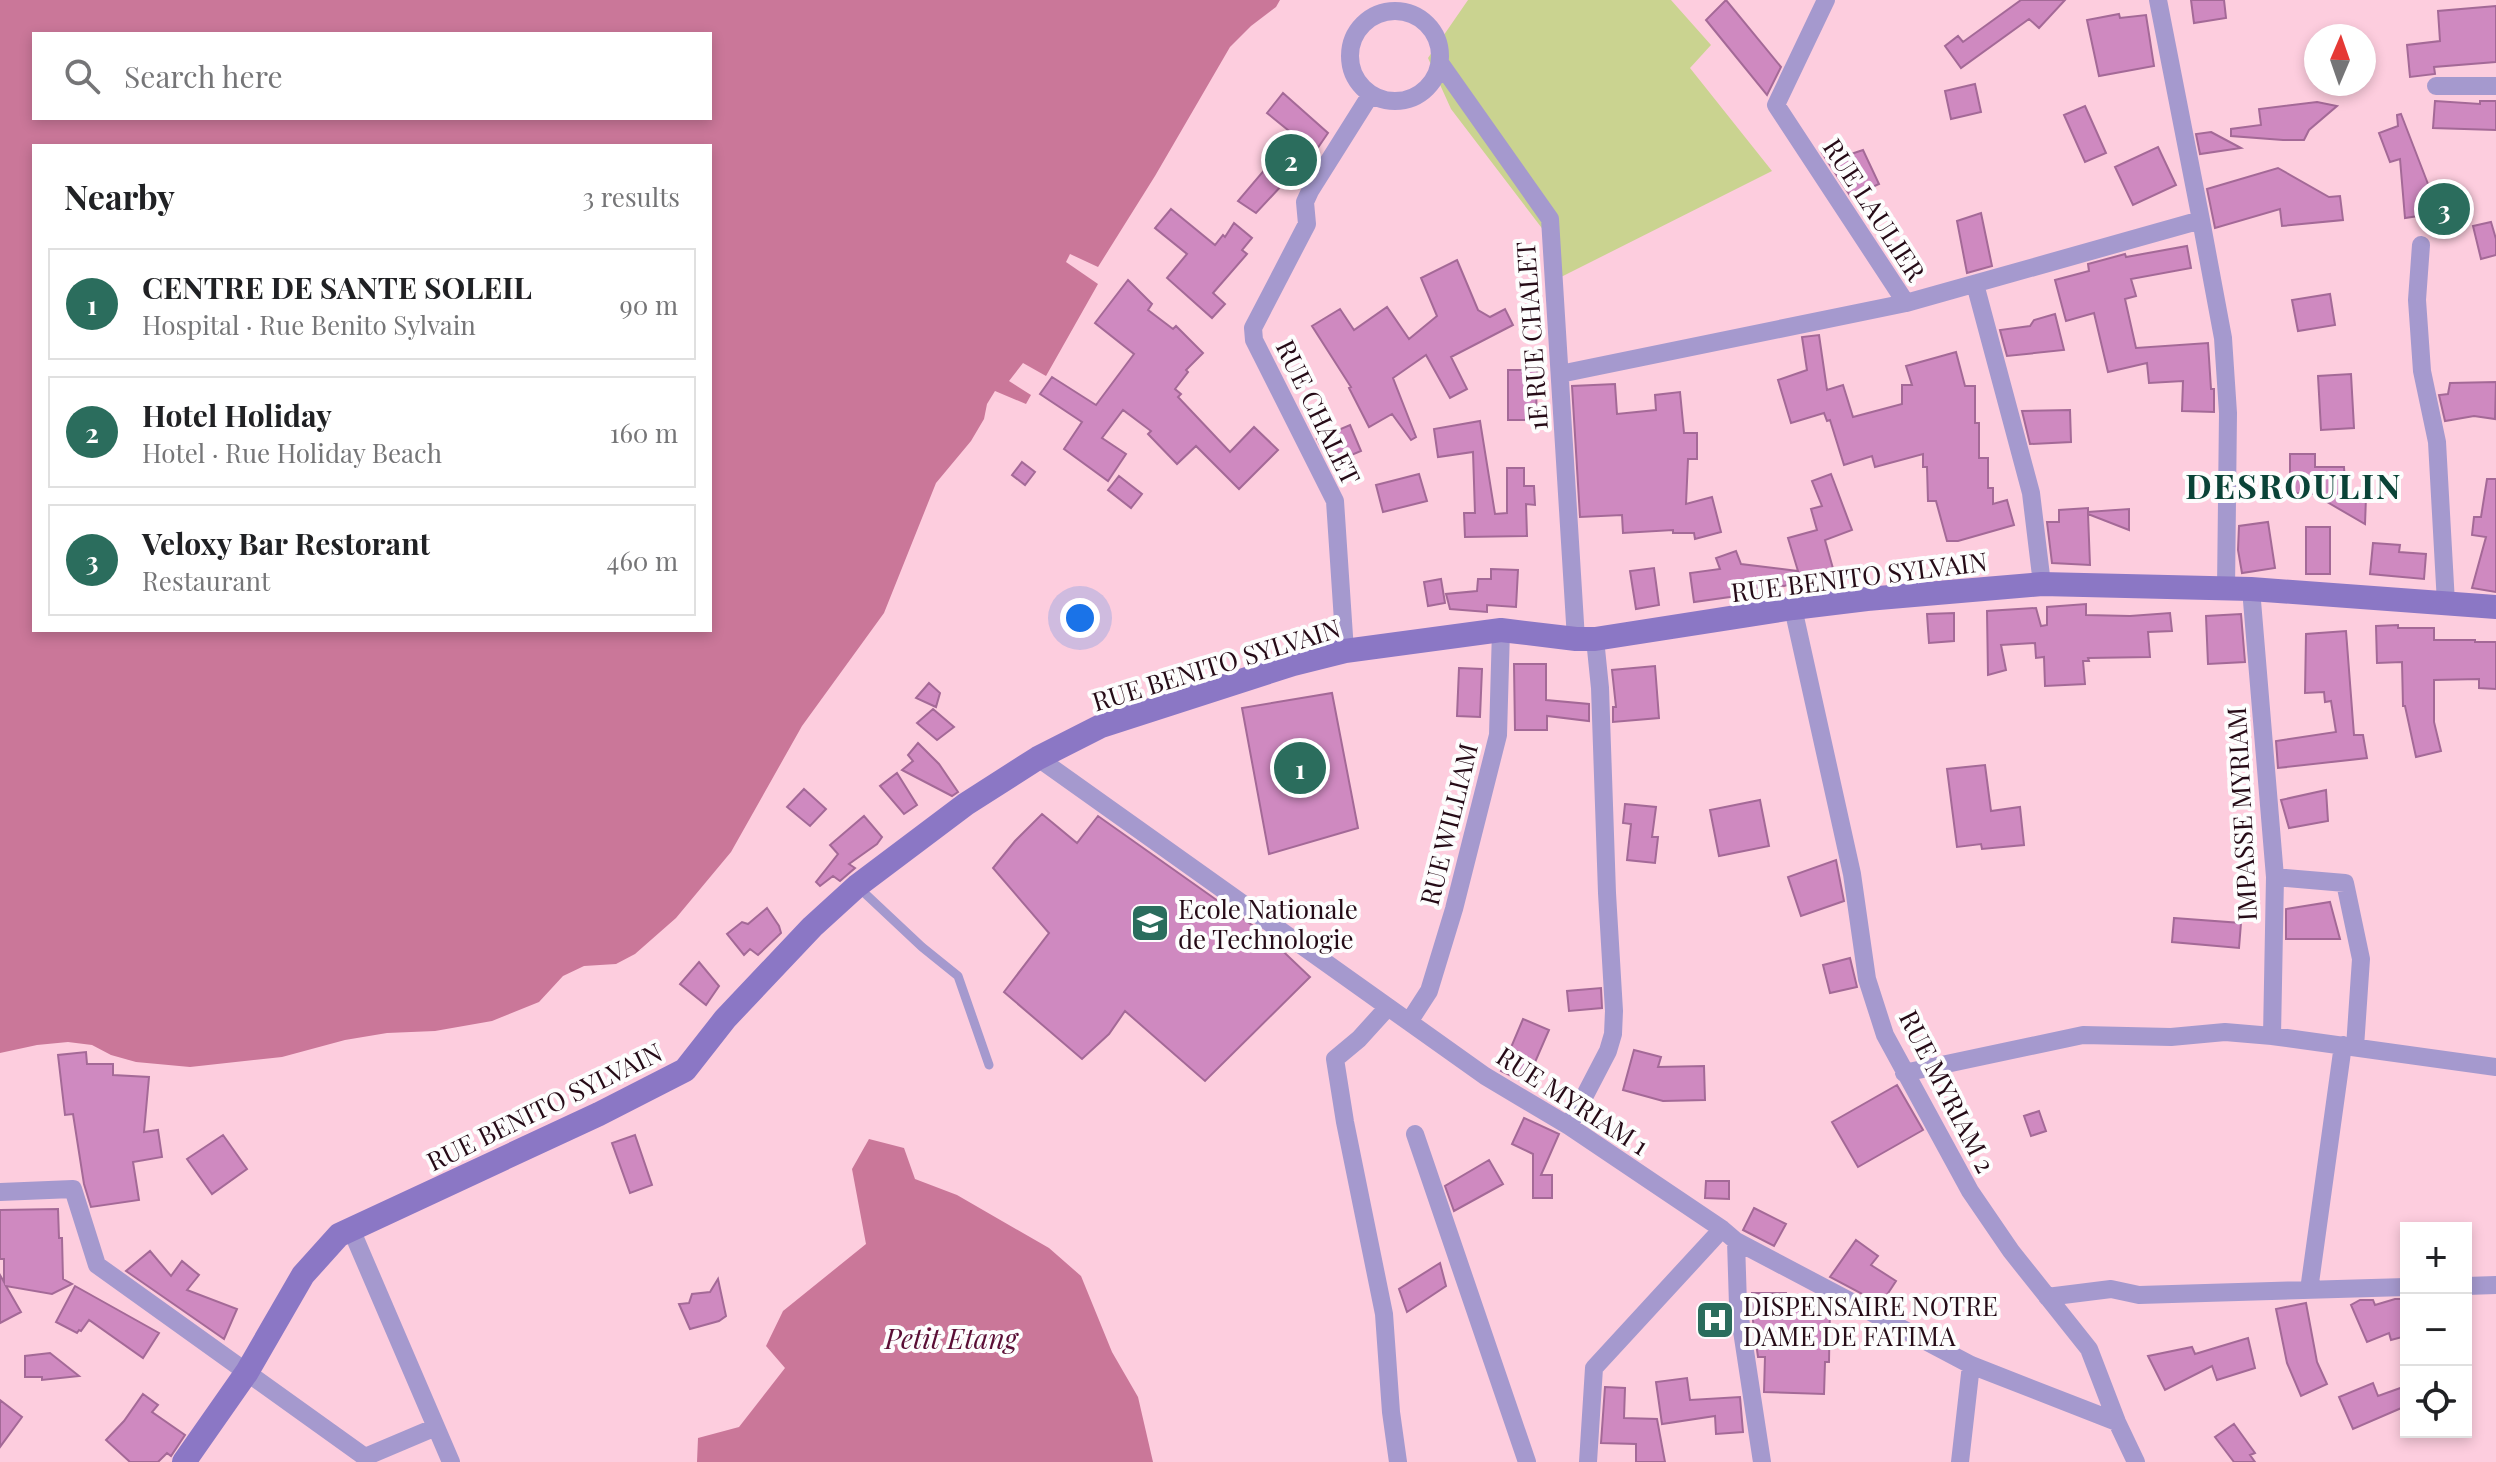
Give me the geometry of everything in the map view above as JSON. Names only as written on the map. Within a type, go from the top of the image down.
[{"type":"main road","name":"RUE BENITO SYLVAIN","points":[[184,1462],[247,1372],[303,1275],[339,1235],[599,1114],[685,1070],[725,1019],[812,927],[857,886],[966,804],[1038,758],[1101,726],[1293,664],[1345,651],[1501,630],[1586,639],[1867,599],[2042,584],[2251,589],[2496,607]]},
{"type":"street","name":"RUE LAULIER","points":[[1560,374],[1906,303],[1776,105],[1826,0]]},
{"type":"street","points":[[2158,0],[2223,338],[2228,413],[2226,589]]},
{"type":"street","points":[[1417,7],[1435,34],[1440,48],[1436,77],[1427,89],[1414,98],[1384,100],[1371,94],[1352,71],[1352,42],[1359,29],[1370,19],[1383,13],[1417,7]]},
{"type":"street","name":"1E RUE CHALET","points":[[1440,63],[1550,219],[1560,374],[1586,639],[1600,688],[1614,1023],[1608,1051],[1569,1126]]},
{"type":"street","points":[[2436,86],[2496,86]]},
{"type":"street","name":"RUE CHALET","points":[[1345,651],[1335,501],[1254,340],[1253,328],[1307,224],[1305,202],[1310,191],[1371,94]]},
{"type":"street","points":[[1906,303],[2201,220]]},
{"type":"street","points":[[2421,245],[2417,300],[2422,371],[2437,442],[2446,603]]},
{"type":"street","points":[[1975,284],[2031,493],[2042,584]]},
{"type":"street","name":"IMPASSE MYRIAM","points":[[2251,589],[2275,877],[2272,1036]]},
{"type":"street","name":"RUE MYRIAM 2","points":[[1793,608],[1852,874],[1867,979],[1885,1035],[1970,1191],[2011,1251],[2089,1349],[2136,1462]]},
{"type":"street","name":"RUE WILLIAM","points":[[1409,1022],[1429,991],[1454,909],[1498,735],[1501,630]]},
{"type":"street","name":"RUE MYRIAM 1","points":[[1038,758],[1485,1076],[1569,1126],[1729,1235],[1971,1365],[2117,1422]]},
{"type":"street","points":[[2275,877],[2345,883],[2361,959],[2309,1290]]},
{"type":"street","points":[[1388,1007],[1359,1039],[1335,1059],[1384,1314],[1398,1462]]},
{"type":"street","points":[[1904,1073],[2083,1035],[2171,1037],[2225,1032],[2496,1067]]},
{"type":"street","points":[[1415,1134],[1527,1462]]},
{"type":"street","points":[[0,1192],[73,1189],[97,1265],[365,1457],[436,1427]]},
{"type":"street","points":[[351,1229],[451,1462]]},
{"type":"street","points":[[1588,1462],[1594,1368],[1729,1235]]},
{"type":"street","points":[[1729,1235],[1762,1462]]},
{"type":"street","points":[[2472,1286],[2496,1285]]},
{"type":"street","points":[[2047,1297],[2111,1289],[2139,1295],[2400,1287]]},
{"type":"street","points":[[1960,1462],[1971,1365]]},
{"type":"lane","points":[[857,886],[958,976],[989,1065]]},
{"type":"green space","points":[[1468,0],[1671,0],[1711,45],[1690,68],[1772,171],[1561,277],[1554,244],[1451,109],[1428,58]]},
{"type":"water","points":[[0,0],[1280,0],[1230,47],[1098,267],[1070,254],[1066,262],[1098,284],[1046,376],[1023,363],[1009,381],[1031,395],[1026,404],[995,391],[971,441],[936,483],[884,613],[802,726],[731,852],[676,918],[635,954],[616,964],[584,966],[563,976],[539,1002],[492,1021],[435,1031],[387,1033],[345,1040],[282,1057],[190,1067],[136,1062],[111,1055],[92,1045],[68,1042],[0,1053]]},
{"type":"water","name":"Petit Etang","points":[[869,1139],[904,1148],[915,1179],[957,1195],[1049,1248],[1081,1276],[1112,1352],[1138,1397],[1153,1462],[697,1462],[698,1438],[739,1427],[785,1368],[766,1346],[783,1311],[866,1244],[852,1169]]},
{"type":"building","points":[[1726,0],[1781,67],[1767,95],[1706,20]]},
{"type":"building","points":[[2021,0],[2065,0],[2039,28],[2029,19],[1961,68],[1945,46],[1958,36],[1963,42]]},
{"type":"building","points":[[2191,0],[2224,0],[2226,18],[2194,23]]},
{"type":"building","points":[[2496,6],[2496,62],[2434,67],[2435,74],[2410,77],[2407,45],[2440,41],[2438,11]]},
{"type":"building","points":[[2119,14],[2120,18],[2146,15],[2154,66],[2099,76],[2087,20]]},
{"type":"building","points":[[1975,84],[1981,112],[1951,119],[1945,91]]},
{"type":"building","points":[[1283,93],[1328,133],[1291,187],[1283,184],[1256,213],[1238,201],[1294,135],[1267,113]]},
{"type":"building","points":[[2435,101],[2480,104],[2480,101],[2496,101],[2496,130],[2433,128]]},
{"type":"building","points":[[2317,102],[2337,106],[2309,130],[2304,140],[2231,136],[2231,129],[2261,125],[2259,109]]},
{"type":"building","points":[[2085,106],[2106,153],[2085,162],[2064,115]]},
{"type":"building","points":[[2401,114],[2438,213],[2405,218],[2400,159],[2390,162],[2379,133],[2398,126],[2397,115]]},
{"type":"building","points":[[2211,132],[2241,148],[2200,154],[2196,134]]},
{"type":"building","points":[[1843,144],[1848,155],[1863,150],[1879,184],[1851,197],[1822,153]]},
{"type":"building","points":[[2158,147],[2176,185],[2133,205],[2115,167]]},
{"type":"building","points":[[2278,168],[2329,197],[2340,196],[2343,220],[2282,226],[2280,209],[2215,228],[2207,189]]},
{"type":"building","points":[[1171,209],[1215,245],[1234,223],[1252,238],[1242,250],[1247,254],[1213,293],[1225,304],[1212,318],[1167,278],[1187,254],[1155,228]]},
{"type":"building","points":[[1981,213],[1992,266],[1967,273],[1957,221]]},
{"type":"building","points":[[2491,222],[2496,255],[2481,259],[2473,226]]},
{"type":"building","points":[[2187,246],[2191,268],[2131,279],[2136,296],[2125,299],[2136,348],[2208,343],[2214,412],[2182,411],[2183,381],[2149,383],[2147,363],[2108,372],[2094,313],[2066,321],[2055,280],[2089,271],[2088,264],[2125,254],[2126,257]]},
{"type":"building","points":[[1457,260],[1478,310],[1490,317],[1505,309],[1513,325],[1451,357],[1467,389],[1450,398],[1426,355],[1393,378],[1416,437],[1411,440],[1392,414],[1369,427],[1351,387],[1312,326],[1340,309],[1354,330],[1387,307],[1409,339],[1437,316],[1421,278]]},
{"type":"building","points":[[1128,280],[1152,304],[1148,310],[1173,329],[1176,326],[1203,353],[1186,370],[1188,372],[1175,389],[1181,394],[1178,397],[1230,452],[1254,427],[1278,450],[1239,489],[1196,446],[1177,464],[1148,434],[1151,431],[1123,410],[1102,438],[1126,454],[1108,481],[1064,449],[1082,422],[1040,394],[1052,377],[1096,405],[1134,354],[1095,323]]},
{"type":"building","points":[[2330,294],[2335,325],[2298,331],[2292,300]]},
{"type":"building","points":[[2055,314],[2064,350],[2007,356],[2000,330],[2030,326],[2034,320]]},
{"type":"building","points":[[1819,335],[1827,390],[1843,385],[1853,417],[1902,404],[1902,385],[1912,385],[1906,366],[1956,352],[1965,386],[1975,386],[1979,458],[1988,458],[1988,488],[1993,488],[1993,504],[2007,500],[2014,525],[1958,541],[1947,541],[1936,501],[1928,501],[1927,467],[1923,467],[1923,454],[1875,467],[1872,456],[1844,465],[1830,420],[1827,421],[1824,413],[1791,423],[1778,380],[1807,370],[1802,337]]},
{"type":"building","points":[[1508,370],[1537,370],[1536,420],[1508,420]]},
{"type":"building","points":[[2351,374],[2354,428],[2321,430],[2318,376]]},
{"type":"building","points":[[2496,382],[2495,419],[2474,416],[2445,421],[2439,395],[2448,394],[2450,383]]},
{"type":"building","points":[[1615,384],[1617,414],[1656,410],[1655,395],[1680,392],[1684,433],[1697,433],[1697,459],[1688,459],[1686,504],[1712,497],[1721,532],[1695,539],[1694,533],[1673,533],[1673,530],[1623,533],[1622,515],[1580,517],[1572,386]]},
{"type":"building","points":[[2070,410],[2071,442],[2030,444],[2022,411]]},
{"type":"building","points":[[1480,421],[1495,514],[1507,513],[1507,468],[1524,468],[1524,486],[1534,486],[1535,505],[1526,504],[1527,536],[1465,537],[1464,513],[1475,513],[1473,452],[1438,457],[1434,429]]},
{"type":"building","points":[[1350,425],[1361,451],[1330,464],[1317,439]]},
{"type":"building","points":[[2290,454],[2315,454],[2315,467],[2344,467],[2346,496],[2366,497],[2365,524],[2315,495],[2324,494],[2290,493]]},
{"type":"building","points":[[1022,462],[1035,472],[1025,485],[1012,475]]},
{"type":"building","points":[[1419,474],[1427,501],[1383,512],[1376,485]]},
{"type":"building","points":[[1831,474],[1852,530],[1825,540],[1834,572],[1784,586],[1768,584],[1730,597],[1694,602],[1690,573],[1720,569],[1716,558],[1736,551],[1741,564],[1798,571],[1788,538],[1817,530],[1811,509],[1822,506],[1812,481]]},
{"type":"building","points":[[1119,476],[1142,494],[1131,508],[1108,490]]},
{"type":"building","points":[[2487,479],[2496,479],[2496,592],[2472,588],[2486,537],[2472,535],[2474,517],[2481,517]]},
{"type":"building","points":[[2088,508],[2088,512],[2129,509],[2129,530],[2088,514],[2090,565],[2052,563],[2047,522],[2059,522],[2059,510]]},
{"type":"building","points":[[2268,522],[2275,568],[2242,573],[2238,550],[2239,526]]},
{"type":"building","points":[[2306,527],[2330,527],[2330,574],[2306,574]]},
{"type":"building","points":[[2373,543],[2400,545],[2399,552],[2426,554],[2424,579],[2370,574]]},
{"type":"building","points":[[1654,568],[1659,605],[1636,609],[1630,571]]},
{"type":"building","points":[[1491,569],[1518,570],[1516,607],[1487,605],[1487,612],[1450,609],[1446,594],[1477,591],[1478,579],[1491,579]]},
{"type":"building","points":[[1441,579],[1445,603],[1428,606],[1424,582]]},
{"type":"building","points":[[2086,604],[2086,615],[2170,613],[2172,631],[2148,632],[2150,657],[2088,658],[2089,661],[2083,661],[2085,684],[2045,686],[2044,657],[2036,658],[2035,643],[2001,645],[2006,670],[1988,675],[1987,611],[2036,608],[2041,626],[2047,625],[2047,607]]},
{"type":"building","points":[[1954,613],[1954,641],[1929,643],[1927,614]]},
{"type":"building","points":[[2241,614],[2245,662],[2208,664],[2206,616]]},
{"type":"building","points":[[2398,625],[2398,628],[2434,628],[2434,640],[2496,642],[2496,689],[2479,688],[2479,679],[2434,680],[2434,722],[2441,751],[2416,757],[2403,706],[2402,662],[2377,663],[2376,626]]},
{"type":"building","points":[[2346,631],[2354,735],[2363,735],[2367,758],[2278,768],[2276,741],[2336,732],[2331,701],[2325,702],[2324,692],[2305,693],[2306,634]]},
{"type":"building","points":[[1514,664],[1546,664],[1546,700],[1589,704],[1589,721],[1547,716],[1547,730],[1515,730]]},
{"type":"building","points":[[1655,666],[1659,718],[1613,722],[1613,707],[1616,707],[1612,670]]},
{"type":"building","points":[[1459,668],[1482,669],[1480,717],[1457,716]]},
{"type":"building","points":[[929,683],[940,693],[936,707],[916,698]]},
{"type":"building","points":[[1332,693],[1358,828],[1269,854],[1242,708]]},
{"type":"building","points":[[933,709],[954,727],[937,740],[917,723]]},
{"type":"building","points":[[918,743],[939,764],[958,792],[952,796],[902,770],[913,761],[908,755]]},
{"type":"building","points":[[1985,765],[1991,811],[2020,807],[2024,845],[1982,849],[1981,844],[1957,847],[1947,769]]},
{"type":"building","points":[[897,773],[917,805],[904,814],[880,786]]},
{"type":"building","points":[[804,789],[826,809],[810,826],[787,807]]},
{"type":"building","points":[[2326,790],[2328,821],[2289,828],[2281,800]]},
{"type":"building","points":[[1760,800],[1769,846],[1719,856],[1710,810]]},
{"type":"building","points":[[1625,804],[1656,807],[1652,837],[1658,837],[1655,863],[1627,860],[1631,824],[1623,823]]},
{"type":"building","points":[[1042,814],[1077,843],[1098,816],[1266,935],[1310,977],[1205,1081],[1125,1011],[1109,1034],[1082,1059],[1004,992],[1049,933],[993,868]]},
{"type":"building","points":[[864,816],[882,837],[849,864],[855,868],[840,881],[833,876],[820,886],[816,882],[838,854],[830,845]]},
{"type":"building","points":[[1836,860],[1844,901],[1801,916],[1788,877]]},
{"type":"building","points":[[2330,902],[2340,939],[2286,939],[2286,909]]},
{"type":"building","points":[[767,908],[781,933],[758,955],[750,949],[744,955],[727,934],[742,922],[748,924]]},
{"type":"building","points":[[2174,918],[2241,923],[2239,948],[2172,942]]},
{"type":"building","points":[[1850,958],[1857,987],[1830,993],[1823,965]]},
{"type":"building","points":[[699,962],[719,986],[706,1005],[680,984]]},
{"type":"building","points":[[1601,988],[1602,1008],[1569,1011],[1567,991]]},
{"type":"building","points":[[1523,1019],[1549,1030],[1526,1083],[1501,1071]]},
{"type":"building","points":[[1634,1050],[1661,1057],[1658,1067],[1704,1066],[1705,1100],[1663,1101],[1623,1090]]},
{"type":"building","points":[[86,1052],[87,1064],[113,1064],[113,1075],[149,1077],[144,1132],[158,1130],[162,1157],[133,1162],[139,1200],[91,1207],[84,1184],[73,1114],[65,1115],[58,1055]]},
{"type":"building","points":[[1897,1085],[1923,1130],[1858,1167],[1832,1122]]},
{"type":"building","points":[[2039,1111],[2046,1131],[2031,1136],[2024,1116]]},
{"type":"building","points":[[1524,1118],[1559,1134],[1541,1175],[1552,1175],[1552,1198],[1533,1198],[1533,1154],[1512,1144]]},
{"type":"building","points":[[223,1135],[247,1169],[212,1194],[187,1159]]},
{"type":"building","points":[[635,1135],[652,1185],[630,1193],[612,1143]]},
{"type":"building","points":[[1489,1160],[1503,1184],[1454,1211],[1445,1186]]},
{"type":"building","points":[[1706,1181],[1729,1181],[1729,1199],[1705,1198]]},
{"type":"building","points":[[1754,1208],[1786,1224],[1774,1246],[1743,1230]]},
{"type":"building","points":[[58,1209],[63,1279],[72,1284],[52,1294],[6,1286],[21,1312],[0,1323],[0,1275],[4,1282],[4,1259],[0,1259],[0,1210]]},
{"type":"building","points":[[1856,1240],[1878,1256],[1871,1265],[1896,1281],[1881,1304],[1830,1277]]},
{"type":"building","points":[[150,1251],[171,1276],[182,1261],[199,1275],[187,1290],[237,1309],[224,1339],[126,1271]]},
{"type":"building","points":[[1440,1263],[1446,1286],[1407,1312],[1399,1289]]},
{"type":"building","points":[[718,1279],[726,1316],[690,1329],[679,1304],[689,1303],[692,1294],[710,1292]]},
{"type":"building","points":[[75,1286],[159,1333],[143,1358],[89,1320],[77,1333],[56,1322]]},
{"type":"building","points":[[1752,1293],[1786,1293],[1786,1304],[1830,1304],[1829,1362],[1825,1362],[1824,1394],[1764,1392],[1765,1357],[1758,1357]]},
{"type":"building","points":[[2400,1299],[2400,1338],[2391,1340],[2389,1333],[2367,1342],[2351,1305],[2360,1300],[2373,1300],[2375,1305]]},
{"type":"building","points":[[2306,1303],[2317,1362],[2327,1384],[2301,1396],[2287,1363],[2276,1309]]},
{"type":"building","points":[[2248,1338],[2255,1368],[2217,1380],[2212,1366],[2165,1390],[2148,1356],[2192,1347],[2195,1354]]},
{"type":"building","points":[[50,1353],[79,1376],[42,1380],[42,1377],[25,1377],[25,1356]]},
{"type":"building","points":[[1687,1378],[1690,1400],[1740,1397],[1743,1432],[1716,1434],[1715,1416],[1662,1424],[1656,1382]]},
{"type":"building","points":[[2373,1383],[2378,1396],[2400,1388],[2400,1409],[2353,1429],[2339,1397]]},
{"type":"building","points":[[1605,1387],[1625,1388],[1624,1418],[1657,1419],[1665,1462],[1636,1462],[1636,1444],[1601,1443]]},
{"type":"building","points":[[143,1394],[158,1405],[152,1412],[185,1435],[171,1456],[167,1453],[158,1462],[130,1462],[106,1440]]},
{"type":"building","points":[[0,1400],[22,1417],[0,1447]]},
{"type":"building","points":[[2234,1424],[2255,1453],[2250,1455],[2255,1462],[2234,1462],[2215,1437]]},
{"type":"place","name":"Hotel Holiday","points":[[1291,160]]},
{"type":"place","name":"Veloxy Bar Restorant","points":[[2444,209]]},
{"type":"place","name":"CENTRE DE SANTE SOLEIL","points":[[1300,768]]},
{"type":"place","name":"Ecole Nationale de Technologie","points":[[1150,923]]},
{"type":"place","name":"DISPENSAIRE NOTRE DAME DE FATIMA","points":[[1715,1320]]},
{"type":"district","name":"DESROULIN","points":[[2294,485]]}]
